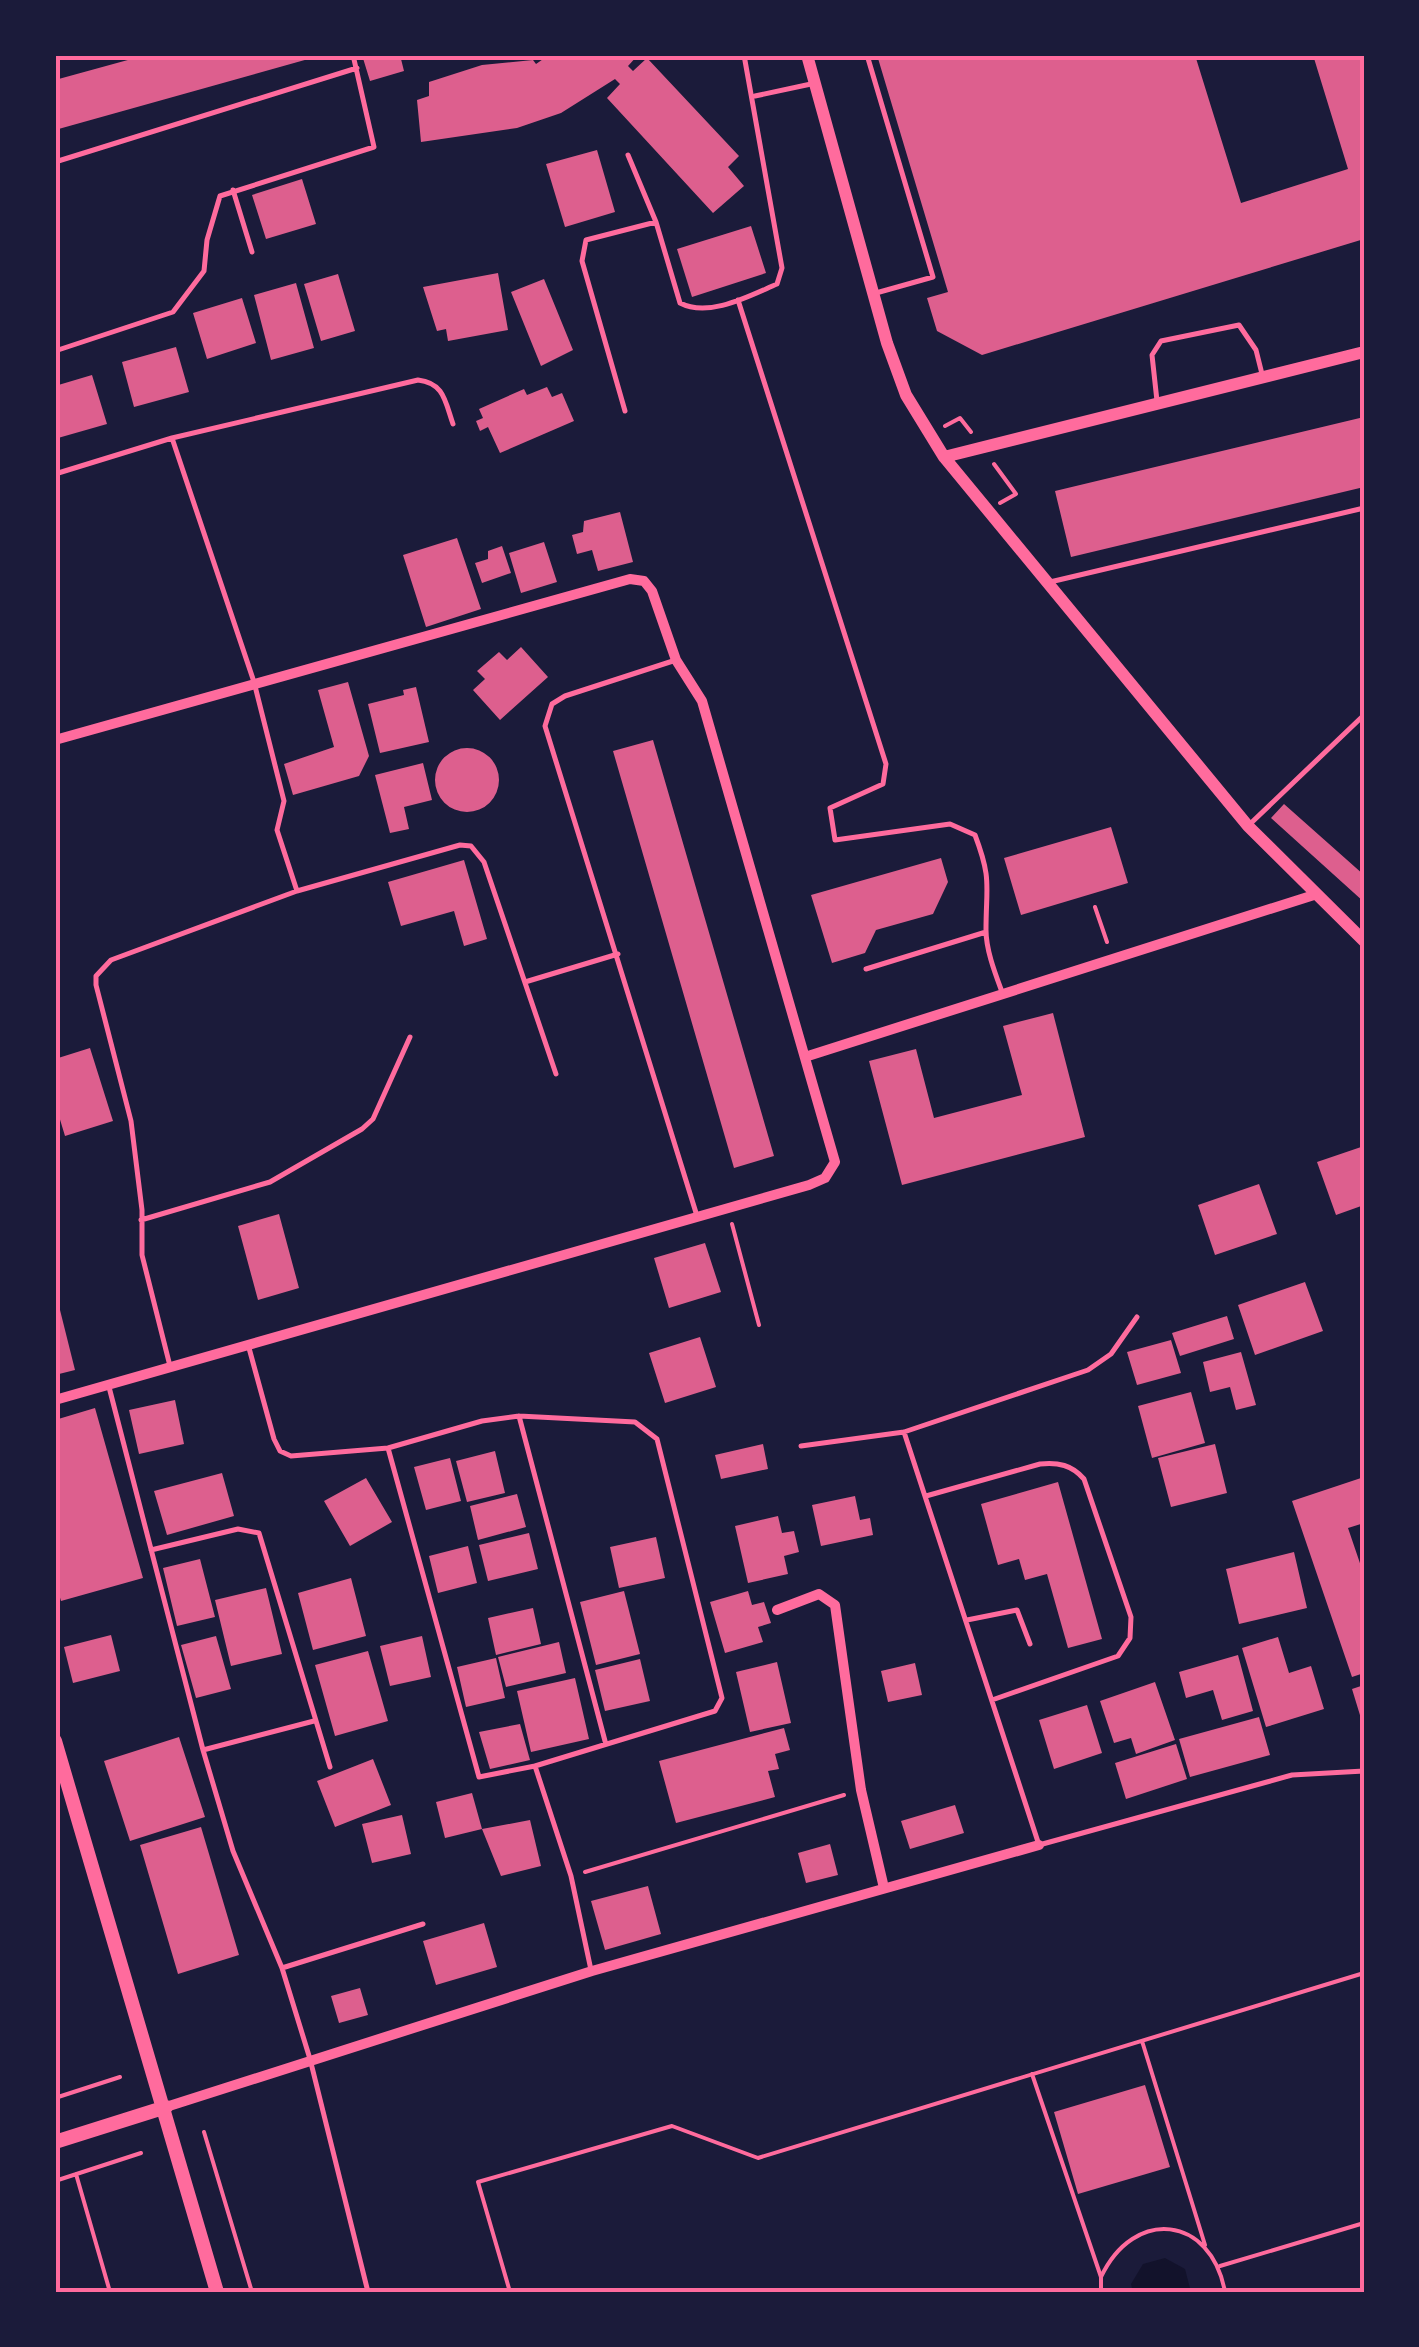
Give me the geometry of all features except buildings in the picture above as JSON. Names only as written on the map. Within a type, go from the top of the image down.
[{"type":"main road","points":[[55,1741],[166,2107],[216,2292]]},
{"type":"main road","points":[[55,2142],[166,2107]]},
{"type":"street","points":[[806,55],[873,294],[906,395],[944,457],[1248,826],[1364,942]]},
{"type":"street","points":[[944,457],[1364,352]]},
{"type":"street","points":[[55,740],[630,579],[644,581],[652,592],[676,660],[702,700],[836,1162],[826,1178],[728,1210],[55,1400]]},
{"type":"street","points":[[808,1056],[1314,896]]},
{"type":"street","points":[[776,1610],[819,1594],[835,1605],[861,1790],[884,1888]]},
{"type":"street","points":[[166,2107],[592,1972],[1039,1845]]},
{"type":"lane","points":[[55,350],[173,312],[204,270],[207,240],[220,196],[374,147],[353,55]]},
{"type":"lane","points":[[628,155],[656,222],[680,304],[694,310],[738,300],[778,284],[782,268],[755,96],[744,55]]},
{"type":"lane","points":[[867,55],[932,278],[873,294]]},
{"type":"lane","points":[[55,162],[357,68]]},
{"type":"lane","points":[[755,96],[814,84]]},
{"type":"lane","points":[[232,190],[252,252]]},
{"type":"lane","points":[[625,411],[582,261],[582,247],[598,236],[656,222]]},
{"type":"lane","points":[[738,300],[888,774],[876,789],[830,808],[835,840],[950,824],[975,835],[986,866],[990,896],[986,932],[1002,994]]},
{"type":"lane","points":[[1157,404],[1152,355],[1161,341],[1239,325],[1256,350],[1263,377]]},
{"type":"lane","points":[[55,474],[172,438],[418,380],[432,382],[442,390],[453,424]]},
{"type":"lane","points":[[172,438],[254,682],[284,801],[276,830],[297,892]]},
{"type":"lane","points":[[1048,583],[1364,508]]},
{"type":"lane","points":[[676,660],[564,696],[552,704],[546,720],[698,1219]]},
{"type":"lane","points":[[1248,826],[1364,715]]},
{"type":"lane","points":[[170,1368],[142,1255],[131,1122],[96,976],[111,960],[297,892],[471,846],[484,862],[556,1074]]},
{"type":"lane","points":[[866,969],[986,932]]},
{"type":"lane","points":[[525,982],[618,954]]},
{"type":"lane","points":[[141,1220],[270,1182],[362,1130],[372,1119],[410,1037]]},
{"type":"lane","points":[[801,1446],[904,1432],[1088,1370],[1112,1354],[1137,1318]]},
{"type":"lane","points":[[249,1348],[280,1451],[291,1456],[388,1448],[482,1421],[518,1416],[635,1422],[646,1428],[657,1438],[690,1560],[722,1698],[716,1711],[488,1778],[474,1770],[388,1448]]},
{"type":"lane","points":[[109,1386],[203,1750],[233,1851],[282,1968],[310,2059],[368,2292]]},
{"type":"lane","points":[[518,1416],[605,1742]]},
{"type":"lane","points":[[904,1432],[1039,1845],[1292,1775],[1364,1771]]},
{"type":"lane","points":[[926,1496],[1040,1464],[1055,1463],[1078,1471],[1131,1617],[1130,1638],[1118,1656],[992,1700]]},
{"type":"lane","points":[[151,1550],[238,1530],[259,1533],[330,1768]]},
{"type":"lane","points":[[966,1620],[1016,1610],[1030,1644]]},
{"type":"lane","points":[[203,1750],[314,1722]]},
{"type":"lane","points":[[535,1766],[571,1876],[592,1972]]},
{"type":"lane","points":[[282,1968],[423,1924]]},
{"type":"path","points":[[1096,908],[1114,961]]},
{"type":"path","points":[[728,1210],[759,1326]]},
{"type":"path","points":[[571,1876],[861,1790]]},
{"type":"path","points":[[510,2292],[478,2182],[672,2126],[758,2158],[1364,1972]]},
{"type":"path","points":[[1142,2041],[1205,2245],[1220,2266],[1225,2292]]},
{"type":"path","points":[[1032,2074],[1101,2277],[1101,2292]]},
{"type":"path","points":[[56,2095],[120,2076]]},
{"type":"path","points":[[204,2132],[252,2292]]},
{"type":"path","points":[[55,2181],[141,2153]]},
{"type":"path","points":[[76,2174],[110,2292]]},
{"type":"path","points":[[1220,2266],[1364,2223]]},
{"type":"path","points":[[1101,2277],[1132,2236],[1156,2229],[1182,2232],[1205,2245]]},
{"type":"shaded area","points":[[1165,2258],[1185,2269],[1191,2292],[1133,2292],[1131,2284],[1143,2264]]}]
